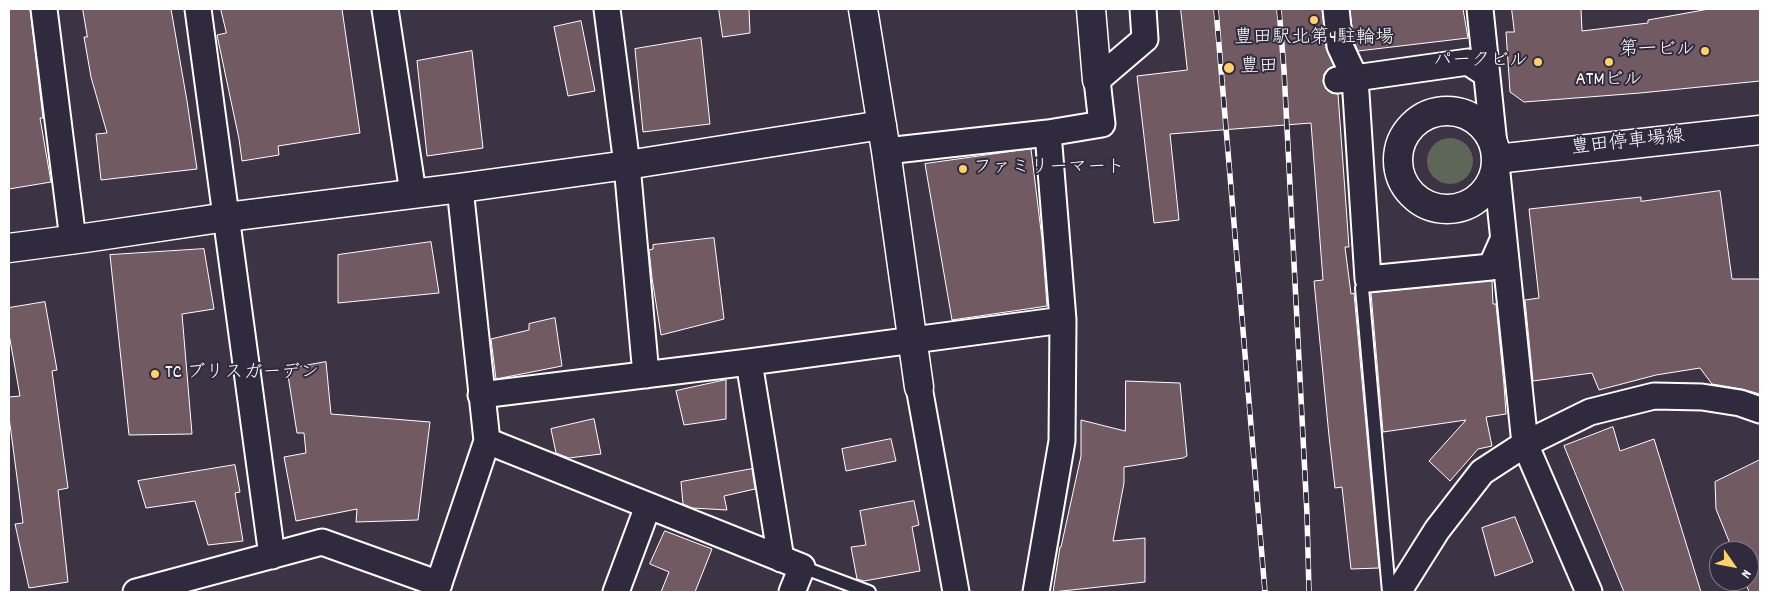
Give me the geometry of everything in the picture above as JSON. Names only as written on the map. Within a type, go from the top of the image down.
[{"type":"street","points":[[44,9],[73,240]]},
{"type":"street","points":[[198,9],[272,556]]},
{"type":"street","points":[[385,9],[413,193]]},
{"type":"street","points":[[607,9],[626,165],[646,375]]},
{"type":"street","points":[[863,9],[884,138],[919,387],[956,592]]},
{"type":"street","points":[[9,248],[227,217],[626,165],[884,138],[1048,132],[1102,124],[1091,9]]},
{"type":"street","points":[[1097,80],[1145,39],[1143,9]]},
{"type":"street","points":[[1336,9],[1346,79],[1368,279],[1492,267],[1503,240]]},
{"type":"street","points":[[1480,9],[1485,73],[1496,159],[1525,444],[1589,592]]},
{"type":"street","points":[[1346,79],[1468,62],[1485,73]]},
{"type":"street","name":"豊田停車場線","points":[[1496,159],[1760,130]]},
{"type":"street","points":[[1036,592],[1062,442],[1063,320],[1048,132]]},
{"type":"street","points":[[140,592],[322,542],[437,588],[487,442],[460,188]]},
{"type":"street","points":[[482,395],[750,362],[1063,320]]},
{"type":"street","points":[[750,362],[791,563],[792,592]]},
{"type":"street","points":[[1398,592],[1437,530],[1482,472],[1525,444],[1590,412],[1654,396],[1702,397],[1740,403],[1760,410]]},
{"type":"street","points":[[487,442],[791,563]]},
{"type":"street","points":[[616,592],[648,506]]},
{"type":"lane","points":[[1368,279],[1362,288],[1389,592]]},
{"type":"lane","points":[[791,563],[869,592]]},
{"type":"green space","points":[[1450,138],[1463,142],[1469,148],[1473,161],[1469,174],[1463,180],[1450,184],[1437,180],[1431,174],[1427,161],[1431,148],[1437,142]]},
{"type":"building","points":[[9,9],[30,9],[43,118],[40,118],[51,182],[9,189]]},
{"type":"building","points":[[83,9],[171,9],[197,169],[101,180],[96,134],[107,133],[91,77],[84,37],[87,37]]},
{"type":"building","points":[[221,9],[342,9],[360,133],[278,146],[279,155],[242,161],[217,35],[226,33]]},
{"type":"building","points":[[719,9],[749,9],[750,33],[723,37]]},
{"type":"building","points":[[1181,9],[1322,9],[1326,48],[1334,66],[1324,74],[1323,82],[1326,89],[1331,93],[1338,94],[1349,247],[1345,247],[1351,294],[1354,293],[1379,568],[1351,569],[1342,487],[1335,488],[1314,281],[1323,280],[1311,123],[1170,134],[1179,220],[1154,223],[1137,76],[1187,70]]},
{"type":"building","points":[[1350,9],[1463,9],[1468,38],[1358,51],[1354,42]]},
{"type":"building","points":[[1512,9],[1581,9],[1582,31],[1648,23],[1648,20],[1709,9],[1760,9],[1760,81],[1524,102],[1510,92],[1506,32],[1514,32]]},
{"type":"building","points":[[581,21],[595,91],[568,96],[554,27]]},
{"type":"building","points":[[701,38],[710,124],[643,132],[635,49]]},
{"type":"building","points":[[472,51],[483,148],[427,156],[417,61]]},
{"type":"building","points":[[1031,149],[1042,239],[1047,306],[952,320],[925,164]]},
{"type":"building","points":[[1720,191],[1732,279],[1760,279],[1760,394],[1712,384],[1700,368],[1656,375],[1599,390],[1592,373],[1533,381],[1525,300],[1539,298],[1529,209],[1641,197],[1641,201]]},
{"type":"building","points":[[714,238],[724,319],[661,335],[649,250],[653,249],[653,245]]},
{"type":"building","points":[[431,242],[439,293],[338,303],[338,255]]},
{"type":"building","name":"TC ブリスガーデン","points":[[204,249],[214,309],[182,314],[192,434],[129,435],[110,255]]},
{"type":"building","points":[[1492,281],[1493,304],[1496,304],[1506,414],[1486,417],[1492,446],[1478,449],[1450,481],[1429,461],[1466,420],[1383,432],[1371,293]]},
{"type":"building","points":[[45,302],[57,370],[52,371],[68,488],[58,490],[68,582],[29,588],[15,524],[23,523],[9,417],[9,397],[20,396],[9,334],[9,308]]},
{"type":"building","points":[[555,318],[562,366],[496,379],[491,339],[529,330],[529,324]]},
{"type":"building","points":[[326,362],[331,414],[430,422],[418,520],[356,522],[357,509],[296,521],[284,457],[306,453],[304,433],[297,433],[287,369]]},
{"type":"building","points":[[726,380],[726,419],[684,425],[676,391]]},
{"type":"building","points":[[1126,381],[1180,383],[1187,456],[1124,467],[1124,483],[1113,541],[1145,538],[1145,582],[1053,592],[1060,547],[1081,456],[1081,420],[1125,431]]},
{"type":"building","points":[[594,419],[601,454],[569,458],[556,453],[551,429]]},
{"type":"building","points":[[1613,427],[1620,451],[1654,439],[1701,592],[1624,592],[1564,446]]},
{"type":"building","points":[[891,439],[896,461],[846,471],[842,449]]},
{"type":"building","points":[[1760,460],[1760,592],[1749,591],[1759,591],[1759,541],[1729,541],[1716,509],[1715,482]]},
{"type":"building","points":[[235,465],[240,492],[235,493],[243,541],[208,545],[195,501],[146,508],[138,481]]},
{"type":"building","points":[[752,469],[755,489],[724,496],[727,510],[692,508],[683,504],[681,482]]},
{"type":"building","points":[[914,501],[919,525],[912,527],[920,571],[864,581],[857,579],[851,547],[866,545],[860,511]]},
{"type":"building","points":[[1515,517],[1533,562],[1495,576],[1482,528]]},
{"type":"building","points":[[665,531],[712,549],[695,592],[661,592],[669,572],[650,564]]},
{"type":"railway","points":[[1216,9],[1265,592]]},
{"type":"railway","points":[[1279,9],[1284,70],[1307,514],[1309,592]]},
{"type":"place","name":"豊田駅北第4駐輪場","points":[[1314,20]]},
{"type":"place","name":"第一ビル","points":[[1705,51]]},
{"type":"place","name":"パークビル","points":[[1538,62]]},
{"type":"place","name":"ATMビル","points":[[1609,62]]},
{"type":"place","name":"豊田","points":[[1229,68]]},
{"type":"place","name":"ファミリーマート","points":[[963,169]]},
{"type":"place","name":"TC ブリスガーデン","points":[[155,374]]}]
